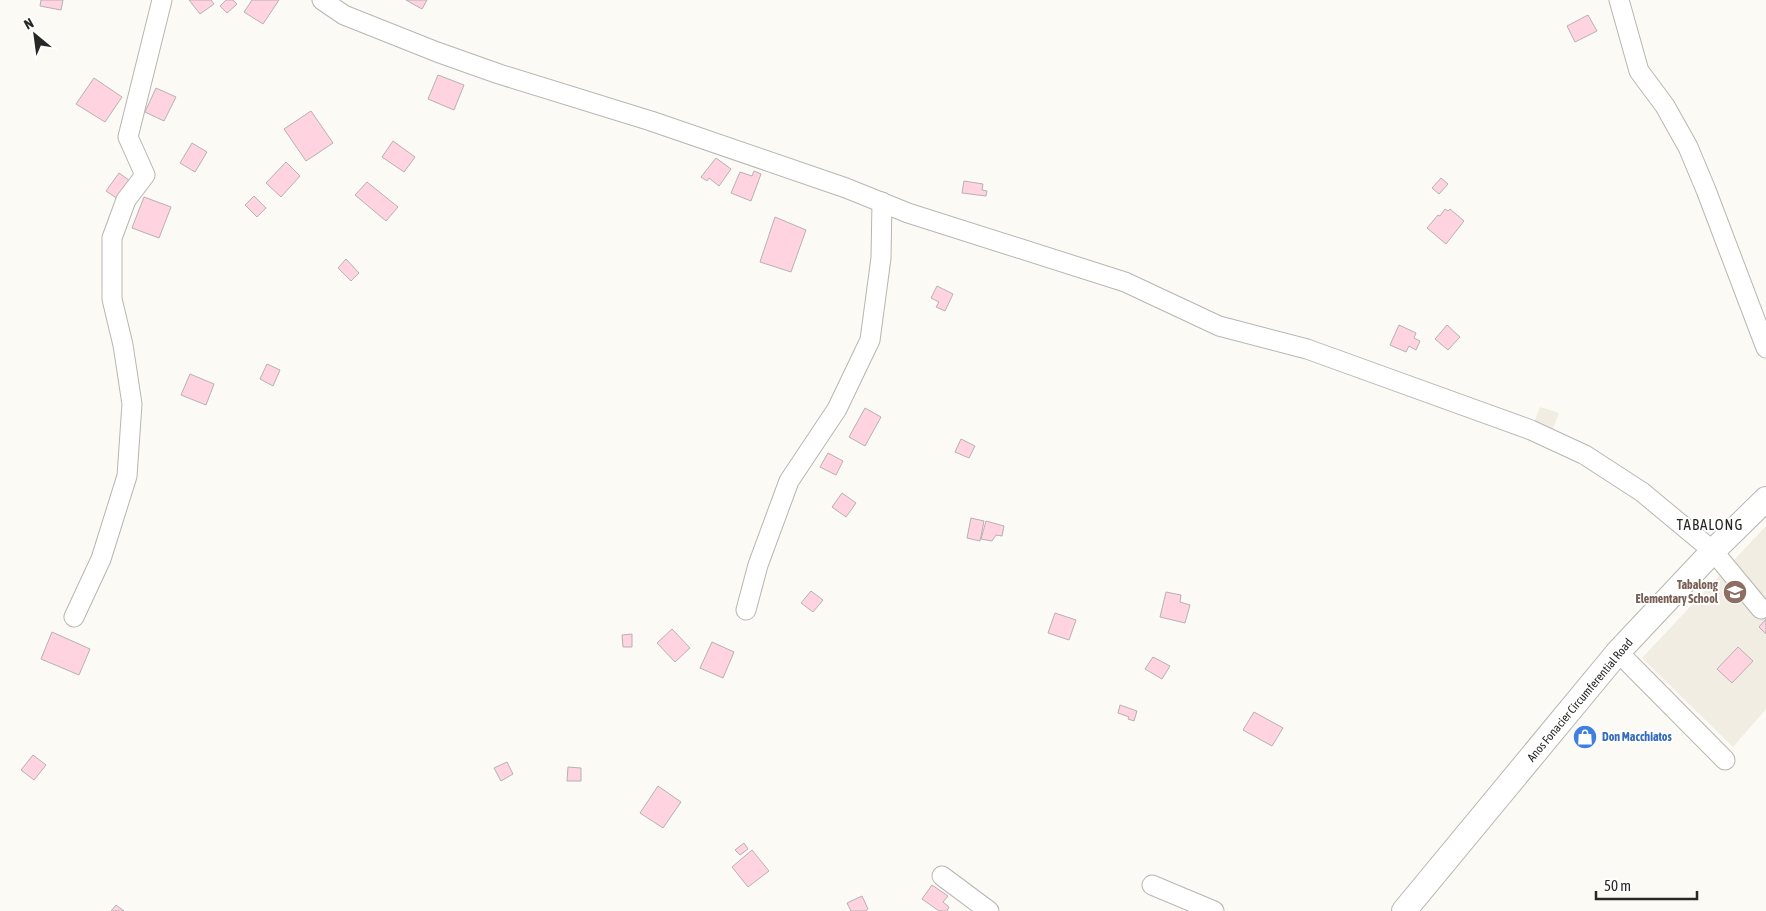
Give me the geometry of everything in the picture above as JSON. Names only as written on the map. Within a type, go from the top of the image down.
[{"type":"main road","name":"Anos Fonacier Circumferential Road","points":[[1404,911],[1618,652],[1713,551],[1766,499]]},
{"type":"street","points":[[74,616],[101,559],[127,476],[132,404],[123,345],[112,299],[112,238],[126,200],[145,175],[128,137],[162,0]]},
{"type":"street","points":[[322,0],[344,15],[437,52],[499,74],[651,121],[846,188],[908,213],[1125,282],[1219,326],[1307,349],[1531,430],[1584,455],[1634,487],[1713,551],[1761,609]]},
{"type":"street","points":[[1619,0],[1639,72],[1665,106],[1688,146],[1766,348]]},
{"type":"street","points":[[746,610],[758,565],[789,481],[837,409],[870,340],[881,258],[882,202]]},
{"type":"street","points":[[1618,652],[1725,760]]},
{"type":"street","points":[[942,876],[989,911]]},
{"type":"street","points":[[1152,885],[1214,911]]},
{"type":"shaded area","points":[[1540,407],[1559,413],[1551,435],[1532,428]]},
{"type":"shaded area","name":"Tabalong Elementary School","points":[[1766,526],[1766,709],[1733,747],[1642,658]]},
{"type":"building","points":[[41,0],[63,0],[61,10],[40,6]]},
{"type":"building","points":[[189,0],[211,0],[214,4],[200,14]]},
{"type":"building","points":[[226,0],[233,0],[237,4],[227,13],[220,6]]},
{"type":"building","points":[[252,0],[279,0],[263,24],[244,12]]},
{"type":"building","points":[[406,0],[427,0],[422,9]]},
{"type":"building","points":[[1588,15],[1597,31],[1575,42],[1567,26]]},
{"type":"building","points":[[438,75],[464,85],[454,110],[428,99]]},
{"type":"building","points":[[94,78],[122,97],[105,122],[76,104]]},
{"type":"building","points":[[156,88],[176,97],[164,121],[145,112]]},
{"type":"building","points":[[311,111],[333,143],[306,161],[284,129]]},
{"type":"building","points":[[393,141],[415,157],[404,172],[382,157]]},
{"type":"building","points":[[192,143],[207,152],[195,172],[180,163]]},
{"type":"building","points":[[716,158],[731,169],[719,186],[709,178],[707,181],[701,177]]},
{"type":"building","points":[[286,162],[300,176],[281,197],[266,183]]},
{"type":"building","points":[[754,171],[761,174],[751,201],[731,193],[740,172],[752,176]]},
{"type":"building","points":[[119,173],[133,183],[121,201],[106,191]]},
{"type":"building","points":[[1441,178],[1448,184],[1439,194],[1432,188]]},
{"type":"building","points":[[964,181],[983,184],[982,190],[987,191],[986,196],[962,193]]},
{"type":"building","points":[[367,182],[398,207],[386,221],[355,195]]},
{"type":"building","points":[[254,196],[266,208],[257,217],[245,205]]},
{"type":"building","points":[[144,197],[171,207],[159,238],[132,228]]},
{"type":"building","points":[[1445,209],[1448,211],[1450,209],[1464,221],[1446,244],[1427,228]]},
{"type":"building","points":[[775,217],[806,230],[791,272],[760,262]]},
{"type":"building","points":[[346,259],[359,273],[351,281],[338,268]]},
{"type":"building","points":[[937,286],[953,294],[945,311],[936,307],[939,302],[931,298]]},
{"type":"building","points":[[1399,325],[1416,333],[1414,338],[1420,341],[1416,350],[1409,346],[1406,352],[1390,345]]},
{"type":"building","points":[[1447,325],[1460,337],[1448,350],[1435,339]]},
{"type":"building","points":[[267,364],[280,370],[273,386],[260,379]]},
{"type":"building","points":[[190,374],[214,384],[206,405],[181,395]]},
{"type":"building","points":[[865,408],[881,417],[865,446],[849,437]]},
{"type":"building","points":[[961,439],[975,446],[969,458],[955,452]]},
{"type":"building","points":[[828,453],[843,461],[836,475],[820,467]]},
{"type":"building","points":[[842,493],[856,503],[846,517],[832,507]]},
{"type":"building","points":[[971,518],[984,521],[980,541],[967,538]]},
{"type":"building","points":[[986,521],[1004,526],[1002,536],[996,535],[992,541],[981,539]]},
{"type":"building","points":[[811,591],[823,600],[813,612],[801,603]]},
{"type":"building","points":[[1166,592],[1181,595],[1180,602],[1190,605],[1185,623],[1160,617]]},
{"type":"building","points":[[1055,613],[1076,620],[1069,640],[1048,633]]},
{"type":"building","points":[[1766,619],[1766,634],[1759,627]]},
{"type":"building","points":[[672,629],[690,648],[675,662],[657,643]]},
{"type":"building","points":[[52,632],[90,649],[79,675],[41,659]]},
{"type":"building","points":[[632,634],[632,647],[623,647],[622,635]]},
{"type":"building","points":[[712,642],[734,652],[723,678],[700,668]]},
{"type":"building","points":[[1738,647],[1753,661],[1732,683],[1717,669]]},
{"type":"building","points":[[1153,657],[1170,666],[1162,679],[1145,669]]},
{"type":"building","points":[[1120,705],[1137,711],[1134,721],[1118,713]]},
{"type":"building","points":[[1254,712],[1283,728],[1272,746],[1243,730]]},
{"type":"building","points":[[33,755],[46,765],[34,780],[21,770]]},
{"type":"building","points":[[507,762],[513,774],[501,781],[494,768]]},
{"type":"building","points":[[568,767],[581,768],[581,781],[567,781]]},
{"type":"building","points":[[658,786],[681,802],[663,828],[640,813]]},
{"type":"building","points":[[744,843],[748,849],[740,855],[735,850]]},
{"type":"building","points":[[752,850],[769,871],[748,887],[732,867]]},
{"type":"building","points":[[932,885],[948,896],[943,902],[949,907],[947,911],[939,911],[922,899]]},
{"type":"building","points":[[862,896],[868,909],[865,911],[851,911],[847,903]]},
{"type":"building","points":[[116,905],[124,911],[111,911]]},
{"type":"place","name":"Tabalong Elementary School","points":[[1735,592]]},
{"type":"place","name":"Don Macchiatos","points":[[1585,737]]},
{"type":"district","name":"TABALONG","points":[[1710,525]]}]
